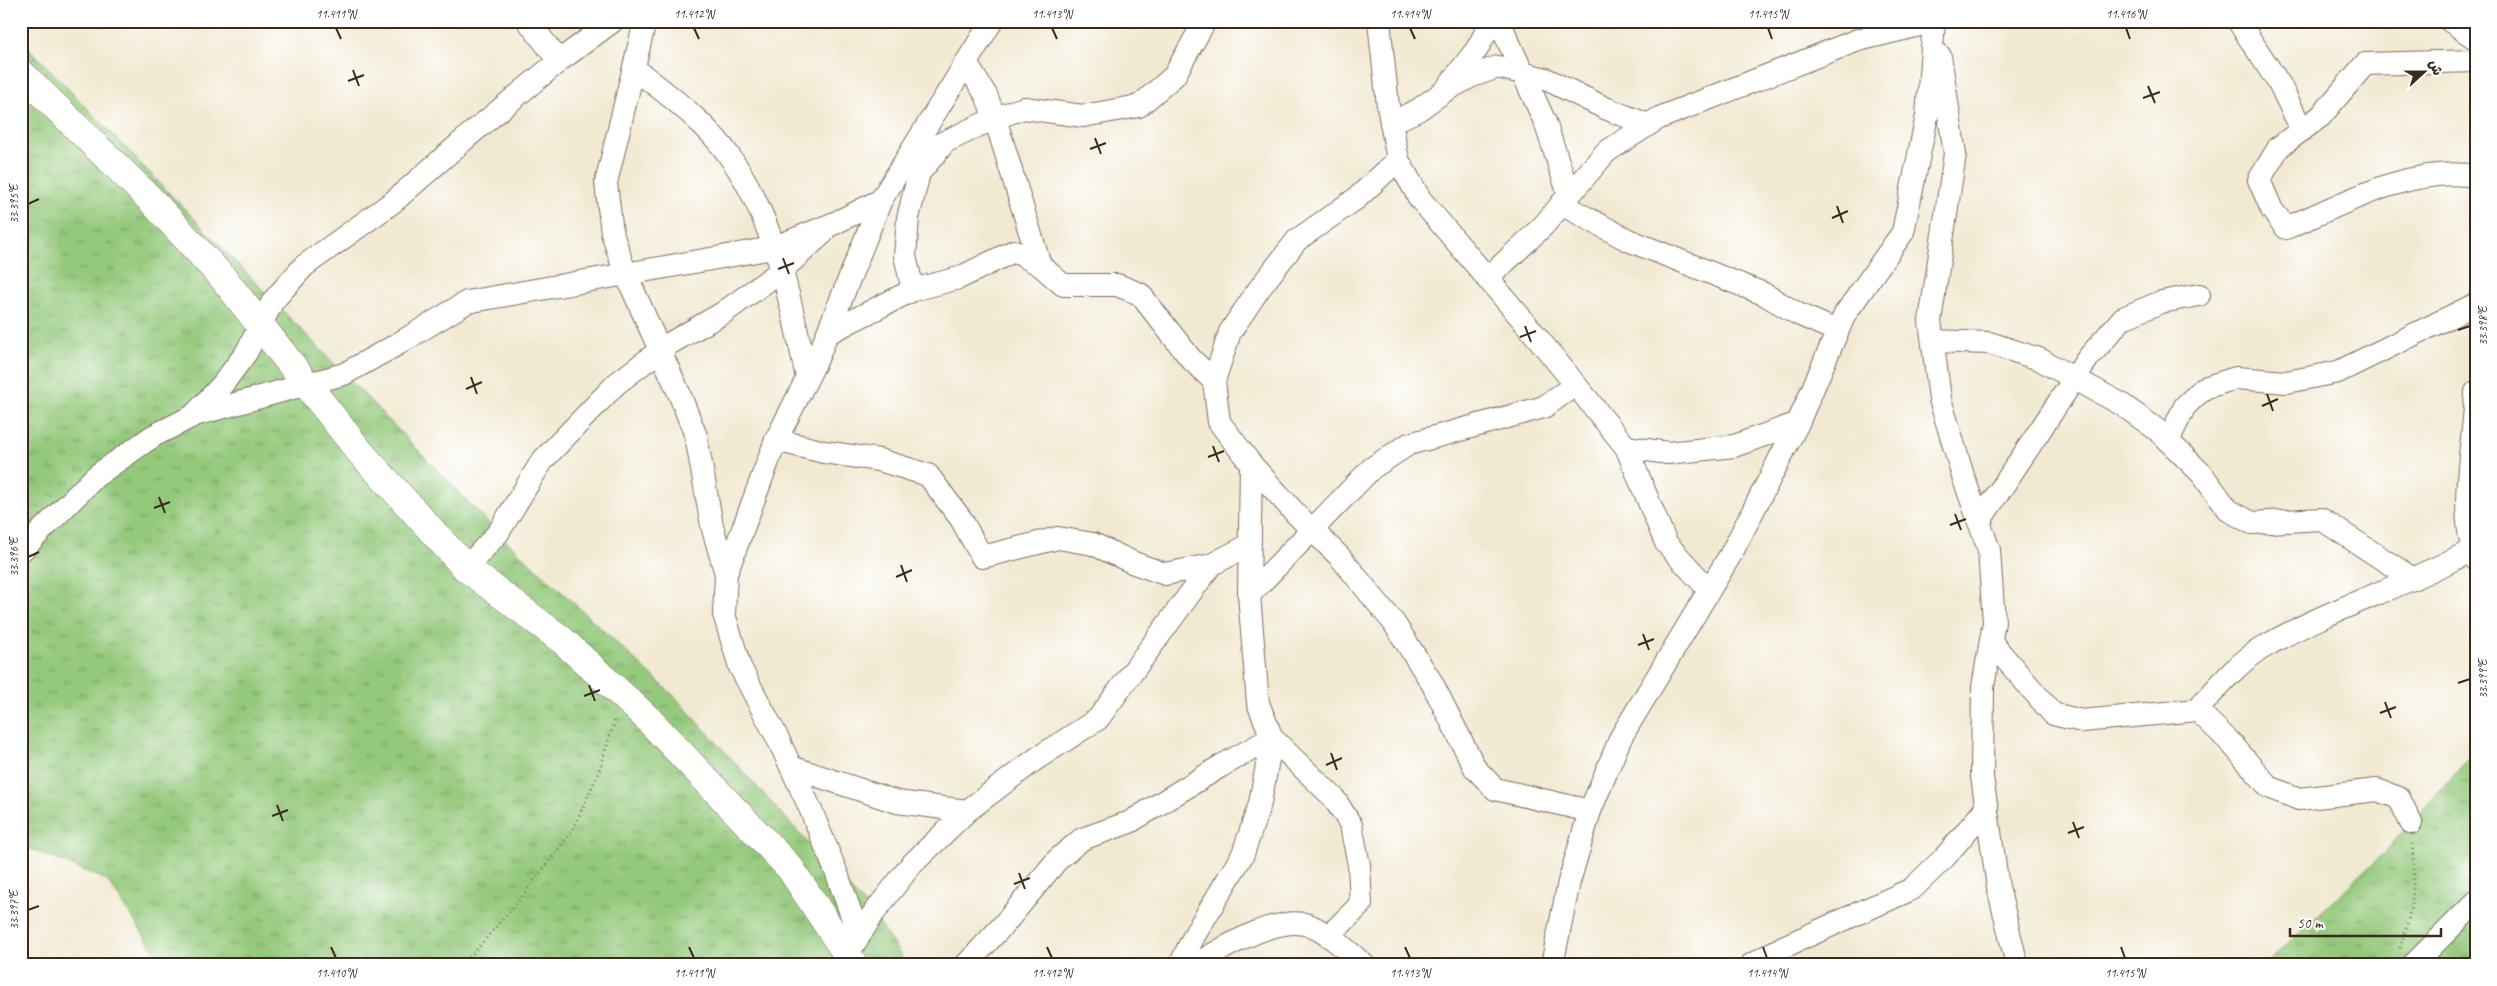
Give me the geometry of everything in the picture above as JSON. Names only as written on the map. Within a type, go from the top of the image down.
[{"type":"main road","points":[[21,73],[150,199],[224,280],[260,328],[360,452],[466,568],[562,640],[646,717],[790,868],[855,955]]},
{"type":"street","points":[[528,21],[559,61]]},
{"type":"street","points":[[193,416],[222,385],[260,328],[273,301],[304,266],[394,202],[473,132],[559,61],[613,21]]},
{"type":"street","points":[[646,21],[606,183],[612,233],[625,272],[696,436],[712,526],[726,574]]},
{"type":"street","points":[[855,955],[837,874],[791,767],[740,667],[724,614],[726,574],[776,440],[828,333],[881,200],[992,21]]},
{"type":"street","points":[[906,160],[995,118],[1024,108],[1083,116],[1139,106],[1174,76],[1205,21]]},
{"type":"street","points":[[1379,21],[1398,160],[1420,199],[1626,447],[1666,544],[1709,590]]},
{"type":"street","points":[[1446,90],[1477,49],[1492,21]]},
{"type":"street","points":[[1499,21],[1546,122],[1565,200],[1628,240],[1764,294],[1798,314],[1837,331]]},
{"type":"street","points":[[1487,279],[1543,226],[1606,152],[1659,118],[1858,40],[1934,21]]},
{"type":"street","points":[[1552,965],[1569,882],[1590,811],[1621,737],[1730,554],[1798,423],[1845,314],[1903,232],[1927,116],[1934,21]]},
{"type":"street","points":[[1934,21],[1955,154],[1930,321],[1940,399],[1963,476],[1989,550],[1994,622],[1982,687],[1982,777],[1998,887],[2017,965]]},
{"type":"street","points":[[2238,21],[2280,85],[2302,130]]},
{"type":"street","points":[[2450,21],[2476,39]]},
{"type":"street","points":[[2476,60],[2365,64],[2320,116],[2279,147],[2259,180],[2272,210],[2286,228],[2410,178],[2462,174],[2476,176]]},
{"type":"street","points":[[966,63],[986,95],[995,118],[1040,265]]},
{"type":"street","points":[[1392,123],[1418,110],[1446,90],[1472,76],[1498,67],[1546,79],[1605,108],[1648,125]]},
{"type":"street","points":[[635,69],[683,107],[730,155],[755,198],[772,248],[782,270],[807,378]]},
{"type":"street","points":[[913,290],[905,256],[908,218],[919,173],[948,139]]},
{"type":"street","points":[[1398,160],[1357,198],[1297,240],[1230,332],[1214,381],[1218,422],[1251,464],[1340,557],[1394,623],[1432,683],[1475,768],[1495,789],[1590,811]]},
{"type":"street","points":[[21,551],[96,476],[152,436],[193,416],[344,374],[467,302],[625,272],[772,248],[835,223],[881,200]]},
{"type":"street","points":[[466,568],[498,533],[542,462],[616,384],[659,351],[723,313],[782,270],[835,223]]},
{"type":"street","points":[[828,333],[913,290],[959,278],[1014,251],[1040,265],[1063,285],[1117,285],[1140,294],[1191,359],[1214,381]]},
{"type":"street","points":[[1979,522],[2088,358],[2123,318],[2160,302],[2199,295]]},
{"type":"street","points":[[2168,441],[2186,406],[2204,388],[2236,378],[2287,382],[2338,372],[2476,304]]},
{"type":"street","points":[[1933,341],[1990,343],[2039,359],[2121,404],[2156,429],[2202,474],[2228,510],[2252,523],[2321,519],[2413,579]]},
{"type":"street","points":[[1249,595],[1372,468],[1409,444],[1544,407],[1575,385]]},
{"type":"street","points":[[1991,642],[2053,714],[2082,722],[2132,715],[2197,710],[2236,667],[2264,647],[2413,579],[2474,555],[2468,468],[2476,392]]},
{"type":"street","points":[[1626,447],[1668,453],[1734,446],[1798,423]]},
{"type":"street","points":[[776,440],[824,452],[879,460],[928,475],[961,520],[982,557],[1058,538],[1093,544],[1134,564],[1165,574],[1212,565],[1249,545]]},
{"type":"street","points":[[1251,464],[1249,595],[1258,703],[1272,738],[1334,798],[1351,826],[1359,865],[1361,904],[1329,936]]},
{"type":"street","points":[[855,955],[873,914],[911,865],[967,811],[1036,759],[1098,719],[1212,565]]},
{"type":"street","points":[[2197,710],[2231,743],[2269,787],[2299,799],[2376,790],[2399,798],[2410,823]]},
{"type":"street","points":[[966,965],[1005,923],[1058,859],[1082,840],[1130,822],[1221,766],[1272,738]]},
{"type":"street","points":[[1180,965],[1195,934],[1243,854],[1260,803],[1272,738]]},
{"type":"street","points":[[791,767],[897,802],[967,811]]},
{"type":"street","points":[[1751,965],[1782,947],[1912,889],[1945,857],[1986,807]]},
{"type":"street","points":[[2405,961],[2476,902]]},
{"type":"street","points":[[1195,965],[1231,942],[1290,922],[1310,926],[1329,936],[1364,965]]},
{"type":"path","points":[[463,965],[521,898],[572,831],[598,774],[622,695]]},
{"type":"path","points":[[2405,961],[2411,916],[2414,866],[2410,823]]},
{"type":"green space","points":[[21,40],[498,533],[675,697],[873,914],[907,965],[164,965],[107,880],[21,845]]},
{"type":"green space","points":[[2476,750],[2476,965],[2265,965],[2385,852]]}]
